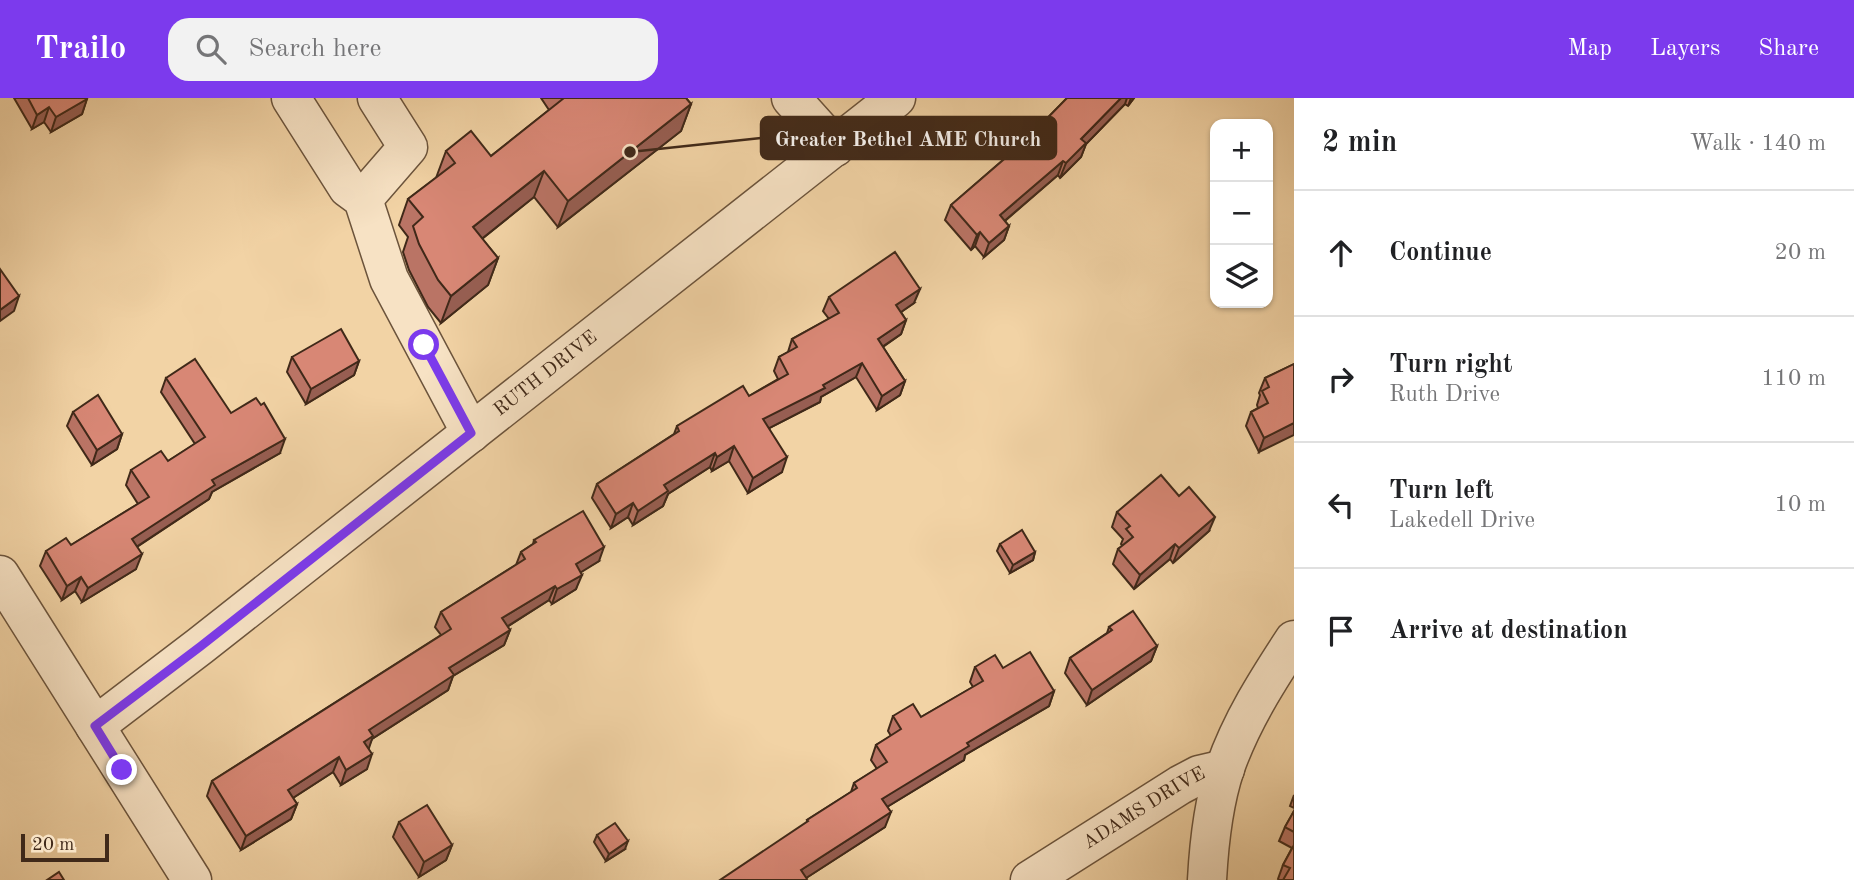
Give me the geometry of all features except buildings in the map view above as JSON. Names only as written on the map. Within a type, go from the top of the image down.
[{"type":"street","points":[[290,98],[348,188],[363,199],[389,279],[471,433]]},
{"type":"street","points":[[363,199],[408,147],[377,98]]},
{"type":"street","points":[[791,98],[835,147]]},
{"type":"street","name":"RUTH DRIVE","points":[[95,726],[201,646],[896,98]]},
{"type":"street","points":[[0,575],[192,880]]},
{"type":"street","points":[[1207,880],[1216,803],[1225,769],[1257,698],[1294,640]]},
{"type":"street","name":"ADAMS DRIVE","points":[[1030,880],[1180,785],[1199,775],[1225,769]]},
{"type":"place","name":"Greater Bethel AME Church","points":[[630,152]]},
{"type":"route","points":[[122,770],[95,726],[471,433],[424,345]]}]
